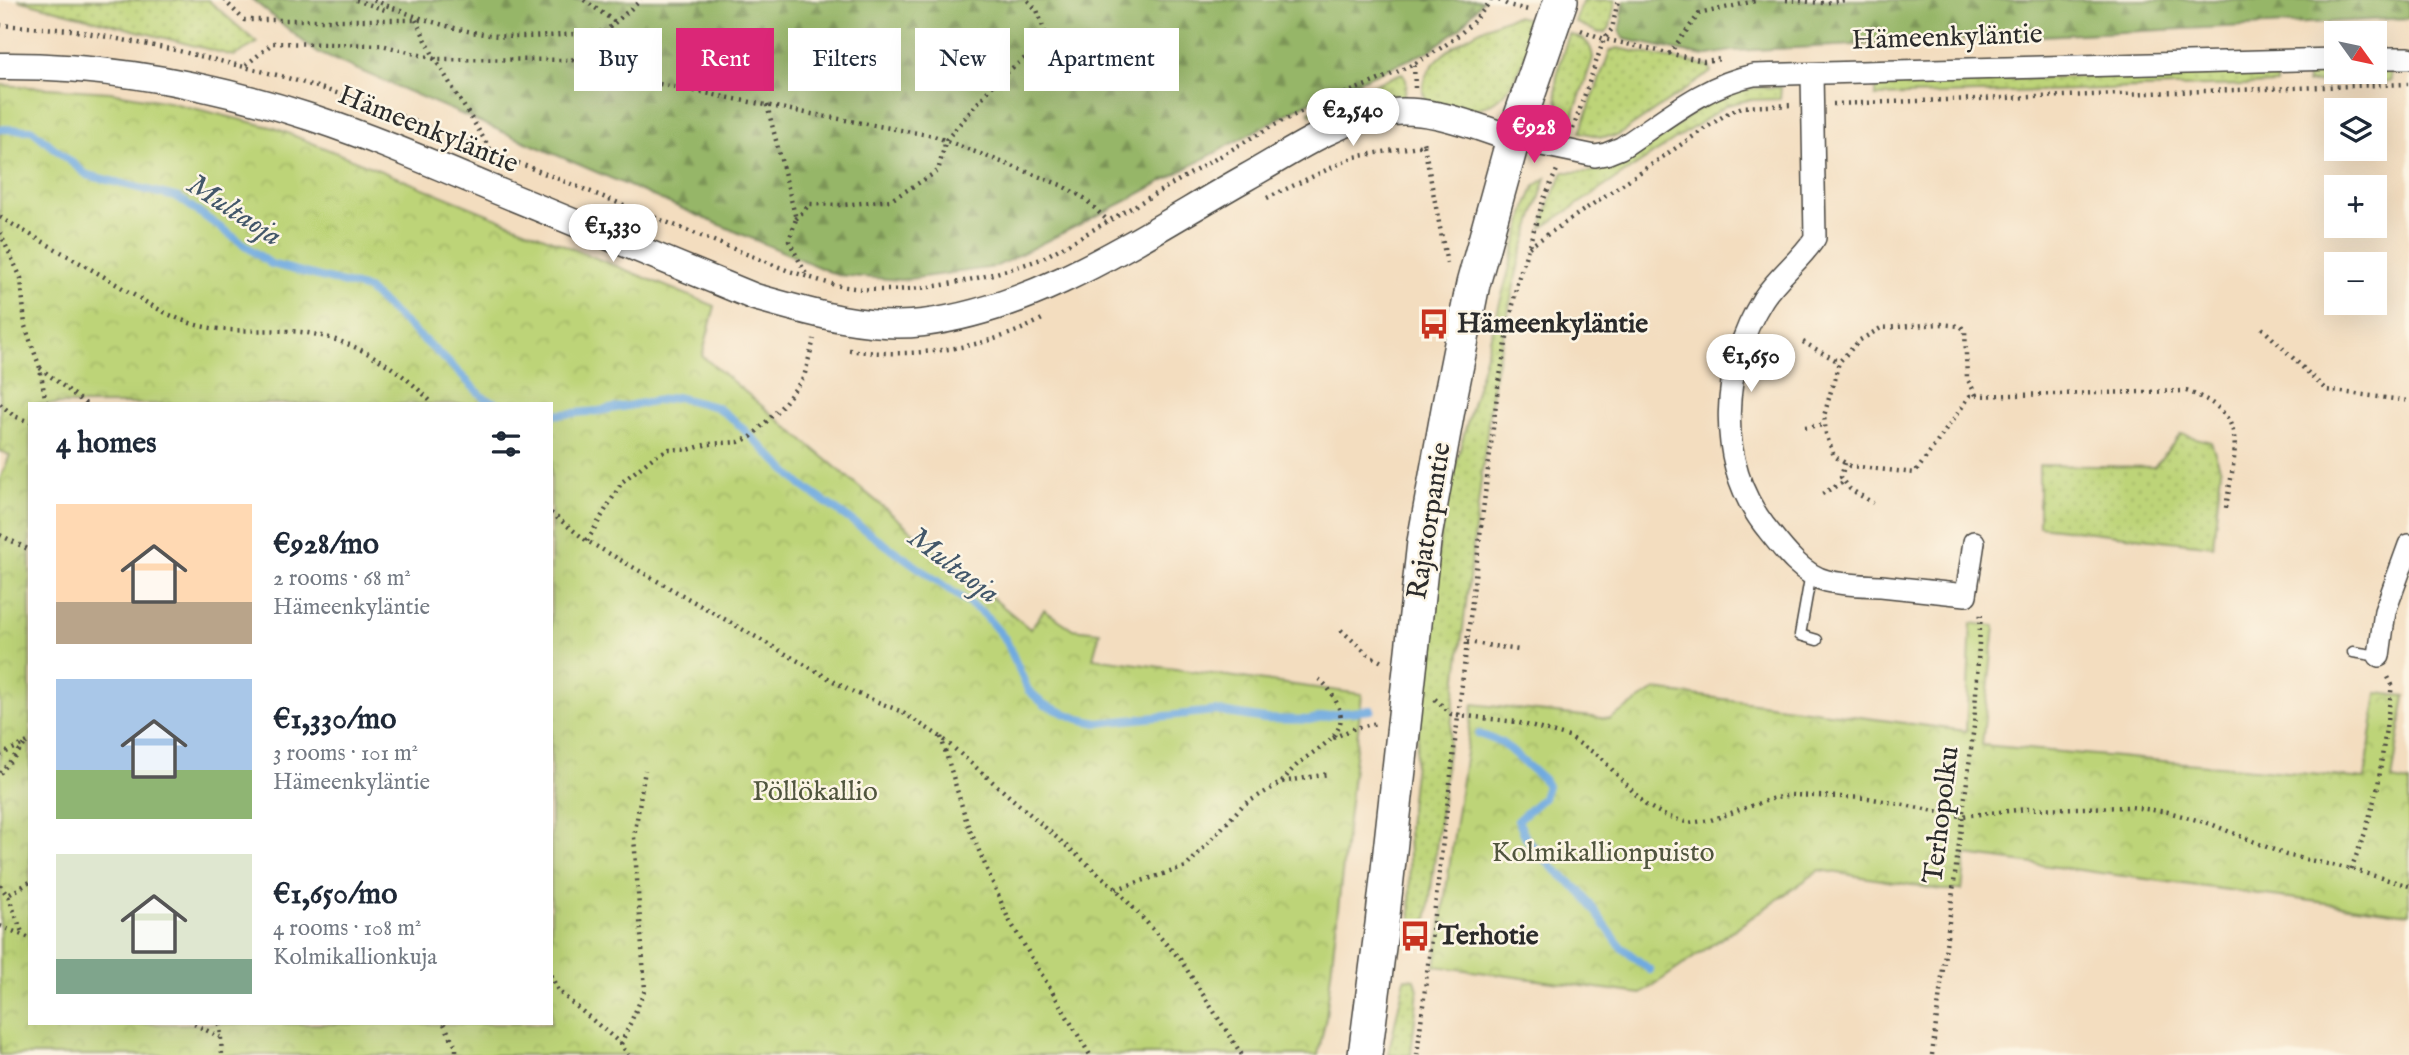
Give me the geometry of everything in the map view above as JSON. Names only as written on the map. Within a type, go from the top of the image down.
[{"type":"main road","name":"Rajatorpantie","points":[[1365,1055],[1424,542],[1449,404],[1473,284],[1513,139],[1557,13]]},
{"type":"street","points":[[2387,58],[2409,58]]},
{"type":"street","name":"Hämeenkyläntie","points":[[0,66],[45,65],[124,74],[212,92],[311,118],[384,144],[755,297],[820,314],[890,324],[922,323],[981,310],[1030,295],[1083,270],[1295,150],[1380,113],[1417,111],[1513,139],[1578,154],[1606,154],[1621,148],[1706,91],[1734,79],[1755,75],[2324,59]]},
{"type":"street","points":[[1812,74],[1802,109],[1816,208],[1815,238],[1765,296],[1752,319],[1731,383],[1728,421],[1732,453],[1755,513],[1776,541],[1811,573],[1825,581],[1967,605],[1974,542]]},
{"type":"street","points":[[2379,656],[2385,611],[2409,545]]},
{"type":"lane","points":[[1811,573],[1800,635],[1817,640]]},
{"type":"lane","points":[[2353,652],[2379,656]]},
{"type":"path","points":[[224,0],[244,20],[424,20]]},
{"type":"path","points":[[356,0],[385,10]]},
{"type":"path","points":[[374,0],[424,20],[498,36],[574,34]]},
{"type":"path","points":[[584,0],[615,22]]},
{"type":"path","points":[[610,28],[641,0]]},
{"type":"path","points":[[807,276],[789,241],[796,219],[810,204],[842,205],[891,200],[938,171],[946,140],[999,78],[1034,51],[1045,32],[1037,10],[1027,0]]},
{"type":"path","points":[[0,25],[71,30],[245,66],[363,101],[789,271],[845,287],[897,289],[993,275],[1041,259],[1307,108],[1414,65],[1450,44],[1479,18],[1491,0]]},
{"type":"path","points":[[1499,0],[1508,5],[1557,13],[1604,40],[1669,54],[1699,15],[1759,0]]},
{"type":"path","points":[[1604,40],[1612,29],[1618,0]]},
{"type":"path","points":[[1786,0],[1823,3],[1846,0]]},
{"type":"path","points":[[416,20],[435,59],[493,153]]},
{"type":"path","points":[[245,66],[273,43],[382,45],[435,59],[572,60],[614,75],[934,136],[1060,185],[1084,198],[1109,221]]},
{"type":"path","points":[[1416,1055],[1498,387],[1517,283],[1528,247],[1728,113],[1742,107],[1802,109],[2409,84]]},
{"type":"path","points":[[767,105],[796,219]]},
{"type":"path","points":[[1424,145],[1447,264],[1444,276]]},
{"type":"path","points":[[0,218],[152,305],[191,323],[232,331],[301,332],[348,343],[389,365],[415,385],[431,402]]},
{"type":"path","points":[[0,233],[21,278],[25,326],[40,368],[46,402]]},
{"type":"path","points":[[587,541],[622,482],[655,456],[668,449],[688,450],[708,444],[739,442],[751,438],[783,405],[804,377],[820,314]]},
{"type":"path","points":[[1976,396],[1967,378],[1965,330],[1960,326],[1941,324],[1881,328],[1860,340],[1839,362],[1824,416],[1834,456],[1850,466],[1914,473],[1970,396],[1976,396],[2186,391],[2219,407],[2230,419],[2235,438],[2226,508]]},
{"type":"path","points":[[2262,328],[2326,390],[2409,401]]},
{"type":"path","points":[[1803,342],[1839,362]]},
{"type":"path","points":[[40,368],[83,402]]},
{"type":"path","points":[[0,404],[14,416],[28,421]]},
{"type":"path","points":[[1805,427],[1825,425]]},
{"type":"path","points":[[1846,463],[1841,477],[1850,489],[1873,503]]},
{"type":"path","points":[[1822,494],[1844,481]]},
{"type":"path","points":[[553,515],[587,541],[851,691],[900,711],[942,737],[1116,889],[1180,959],[1242,1055]]},
{"type":"path","points":[[0,535],[28,549]]},
{"type":"path","points":[[1983,597],[1981,616],[1967,605],[1983,597]]},
{"type":"path","name":"Terhopolku","points":[[1931,1055],[1974,726],[1981,616]]},
{"type":"path","points":[[1467,642],[1519,650]]},
{"type":"path","points":[[2351,869],[2378,786],[2392,685],[2379,656]]},
{"type":"path","points":[[1317,678],[1328,686],[1341,713],[1341,721],[1332,739]]},
{"type":"path","points":[[1116,889],[1186,867],[1243,805],[1282,782],[1296,766],[1332,739],[1355,728],[1404,713]]},
{"type":"path","points":[[1459,716],[1516,722],[1569,737],[1599,756],[1646,805],[1666,816],[1689,823],[1711,820],[1791,794],[1868,798],[1961,816],[2027,809],[2131,807],[2179,815],[2211,824],[2286,855],[2351,869],[2409,886]]},
{"type":"path","points":[[942,737],[967,823],[1008,918],[1090,1055]]},
{"type":"path","points":[[0,755],[28,742]]},
{"type":"path","points":[[0,774],[28,742]]},
{"type":"path","points":[[621,1044],[645,990],[634,837],[645,770]]},
{"type":"path","points":[[1282,782],[1328,774]]},
{"type":"path","points":[[10,894],[28,883]]},
{"type":"path","points":[[0,885],[9,898],[23,935]]},
{"type":"path","points":[[0,926],[28,937]]},
{"type":"path","points":[[553,980],[558,991],[621,1044],[628,1055]]},
{"type":"path","points":[[553,993],[558,991]]},
{"type":"path","points":[[196,1025],[220,1037]]},
{"type":"path","points":[[220,1025],[222,1055]]},
{"type":"path","points":[[445,1025],[456,1047],[456,1055]]},
{"type":"green space","points":[[18,0],[208,0],[257,43],[234,56]]},
{"type":"green space","points":[[253,0],[1483,0],[1460,28],[1429,51],[1305,104],[1124,202],[995,267],[901,280],[837,275],[316,52]]},
{"type":"green space","points":[[1583,0],[1616,0],[1610,27],[1606,32],[1599,33],[1575,22]]},
{"type":"green space","points":[[1624,0],[2409,0],[2409,18],[1731,51],[1703,56],[1624,39],[1620,32]]},
{"type":"green space","points":[[1516,16],[1537,21],[1516,77],[1497,99],[1484,106],[1469,109],[1426,101],[1423,87],[1428,73],[1438,59],[1470,36]]},
{"type":"green space","points":[[1569,34],[1586,41],[1593,58],[1570,125],[1562,114],[1556,91],[1558,69]]},
{"type":"green space","points":[[1617,48],[1709,66],[1711,72],[1617,136],[1601,137],[1580,132],[1610,51]]},
{"type":"green space","points":[[2387,67],[2390,67],[2391,81],[2387,81]]},
{"type":"green space","points":[[2324,68],[2324,83],[2307,83],[2306,69]]},
{"type":"green space","points":[[2276,70],[2276,84],[1875,96],[1875,84]]},
{"type":"green space","points":[[1402,73],[1406,85],[1402,98],[1360,101],[1311,115],[1309,112]]},
{"type":"green space","name":"Pöllökallio","points":[[0,85],[110,92],[168,102],[275,128],[715,306],[702,356],[1030,629],[1044,610],[1073,629],[1100,632],[1093,658],[1362,694],[1326,1017],[1318,1055],[0,1055],[0,479],[10,455],[0,451]]},
{"type":"green space","points":[[1760,87],[1781,87],[1780,99],[1748,100],[1727,105],[1542,228],[1550,201],[1564,172],[1597,171],[1624,161],[1640,153],[1711,101],[1727,94]]},
{"type":"green space","points":[[1546,178],[1519,262],[1493,383],[1427,922],[1411,921],[1408,826],[1439,544],[1449,489],[1527,204],[1535,186]]},
{"type":"green space","points":[[2181,434],[2211,442],[2221,470],[2213,546],[2039,526],[2039,465],[2154,467]]},
{"type":"green space","name":"Kolmikallionpuisto","points":[[1971,623],[1995,626],[1982,745],[2365,779],[2377,693],[2405,696],[2392,780],[2409,783],[2409,914],[1966,855],[1962,890],[1942,890],[1820,870],[1641,994],[1435,966],[1473,704],[1610,719],[1655,690],[1966,731]]},
{"type":"green space","points":[[1405,978],[1415,979],[1418,990],[1411,1055],[1388,1055]]},
{"type":"waterway","name":"Multaoja","points":[[0,129],[32,130],[87,175],[179,198],[271,264],[367,289],[484,398],[493,402]]},
{"type":"waterway","name":"Multaoja","points":[[553,415],[599,411],[677,397],[716,407],[734,420],[801,485],[984,614],[1006,640],[1028,690],[1045,705],[1079,719],[1098,723],[1215,711],[1265,719],[1309,720],[1371,710]]},
{"type":"waterway","name":"Multaoja","points":[[1479,734],[1501,742],[1543,779],[1547,786],[1543,798],[1518,820],[1526,838],[1552,867],[1581,892],[1621,947],[1650,970]]},
{"type":"place","name":"Hämeenkyläntie","points":[[1434,324]]},
{"type":"place","name":"Terhotie","points":[[1415,936]]}]
